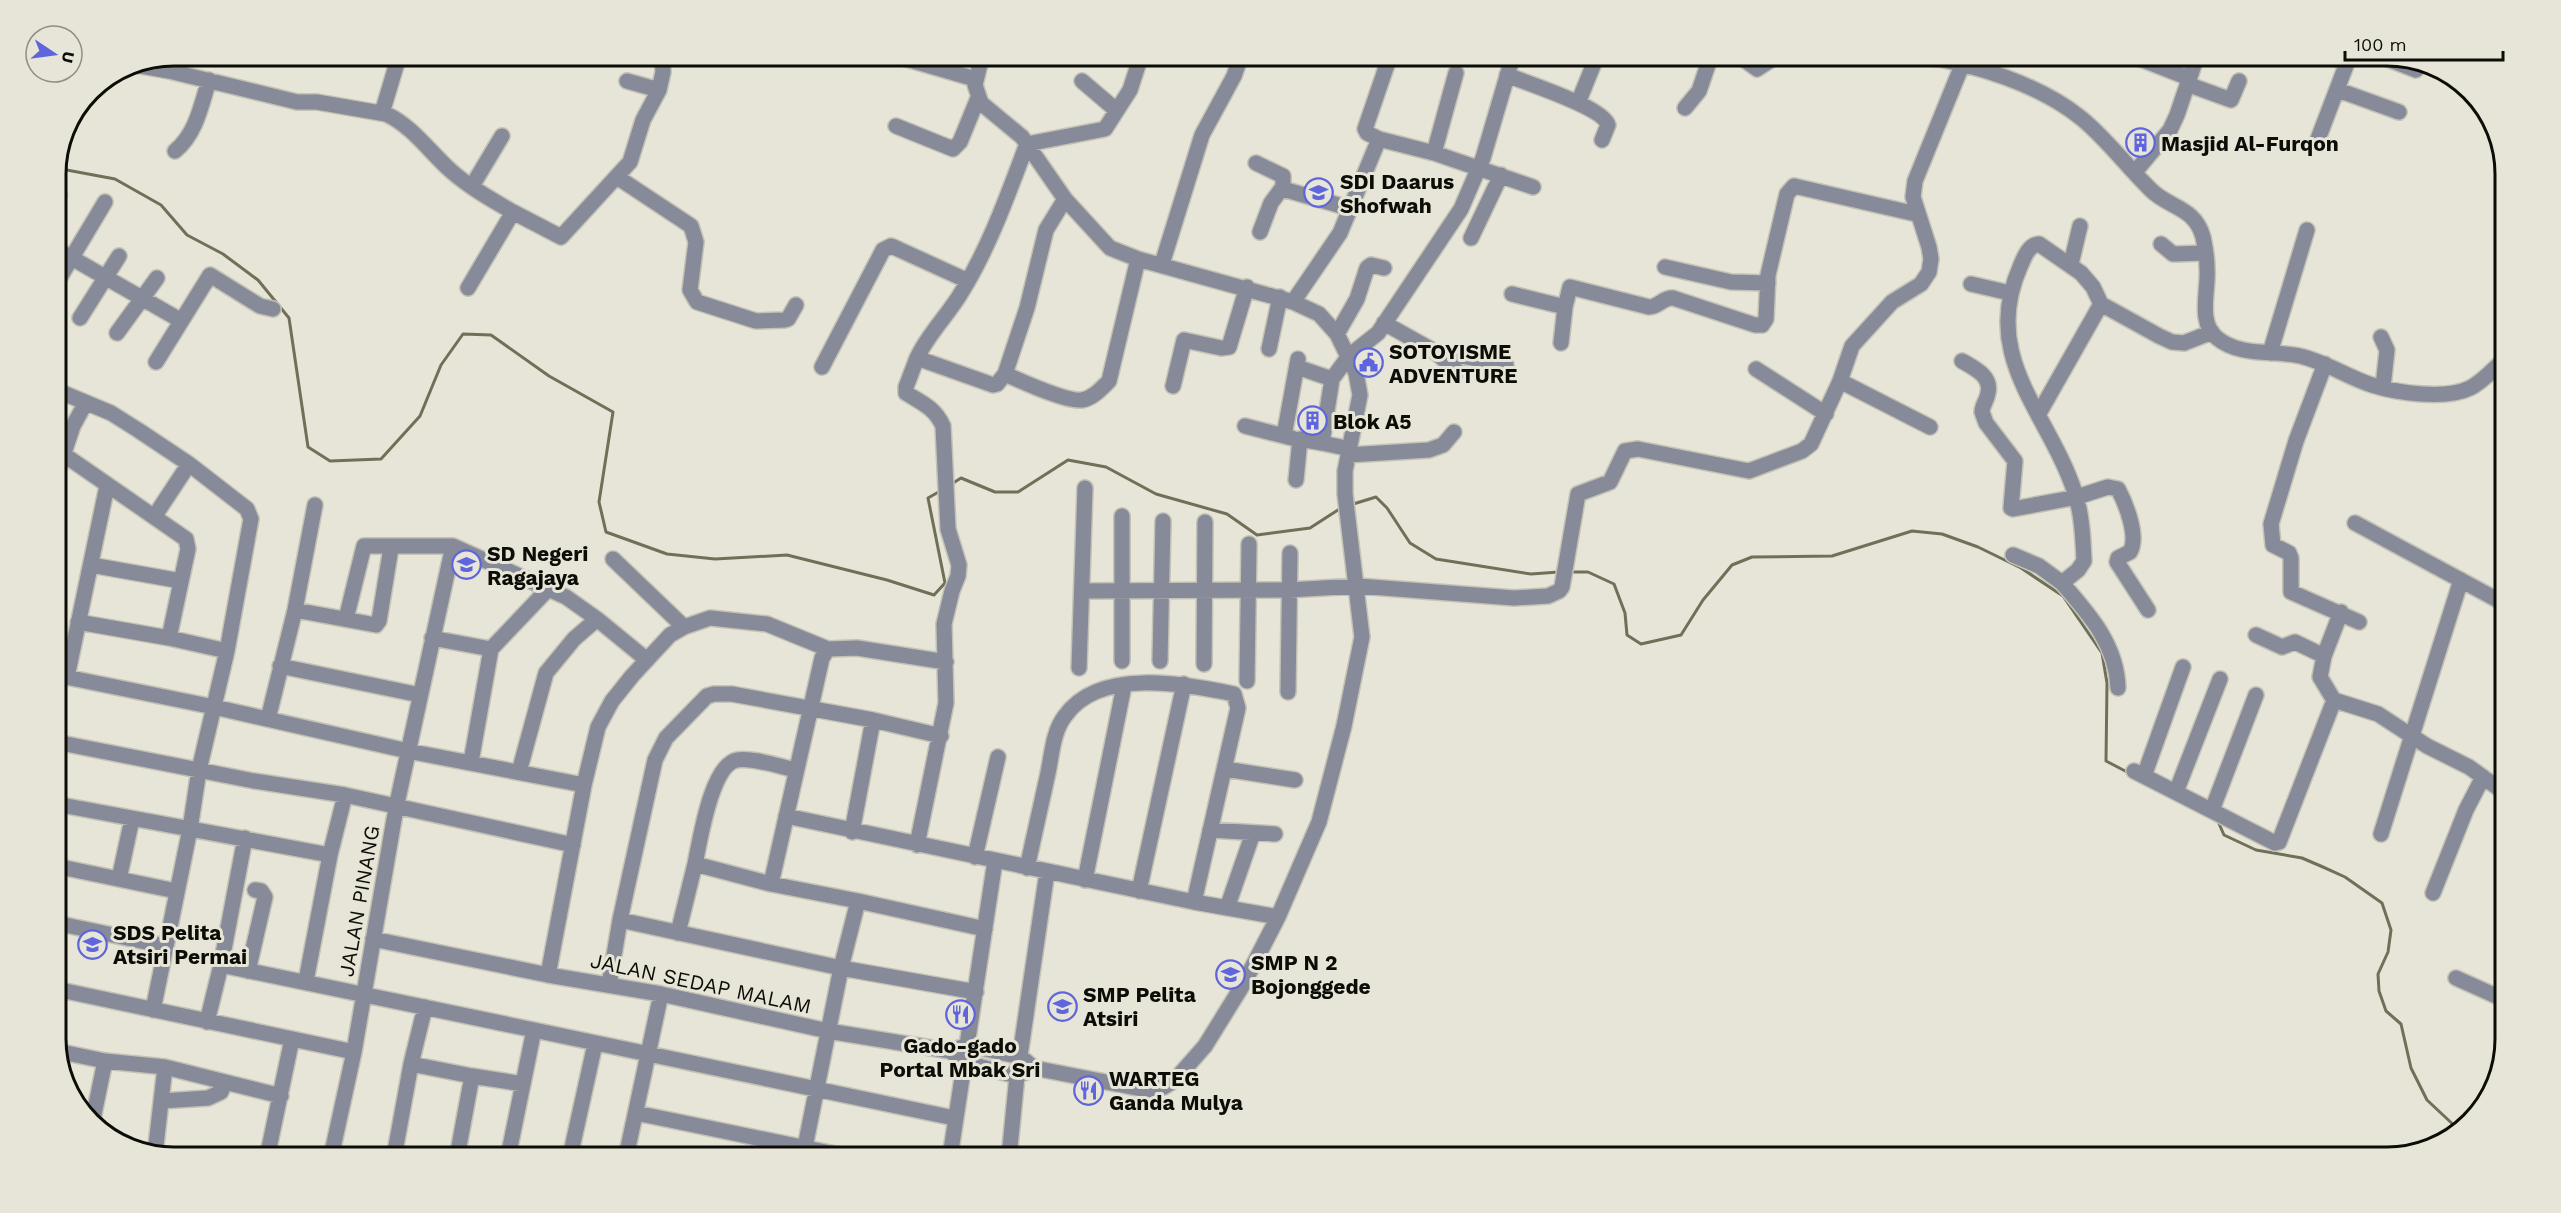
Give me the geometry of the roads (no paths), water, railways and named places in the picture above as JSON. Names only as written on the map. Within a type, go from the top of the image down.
[{"type":"street","points":[[382,113],[396,66]]},
{"type":"street","points":[[153,69],[297,102],[317,102],[382,113],[395,118],[421,139],[451,171],[513,212],[561,237],[630,162],[644,120],[659,90],[663,66]]},
{"type":"street","points":[[929,66],[975,80]]},
{"type":"street","points":[[950,1051],[968,1045],[1020,1057],[1034,1068],[1147,1090],[1164,1087],[1175,1080],[1205,1046],[1244,983],[1278,917],[1307,853],[1330,785],[1361,649],[1362,623],[1345,494],[1345,451],[1360,395],[1356,373],[1337,334],[1318,314],[1287,299],[1138,259],[1110,248],[1065,199],[1027,144],[984,107],[978,98],[975,80],[979,66]]},
{"type":"street","points":[[1027,144],[1105,129],[1130,90],[1138,66]]},
{"type":"street","points":[[1162,264],[1202,135],[1238,66]]},
{"type":"street","points":[[1387,66],[1365,129],[1367,133],[1379,139],[1480,167],[1533,187]]},
{"type":"street","points":[[1322,443],[1332,380],[1349,356],[1368,342],[1384,323],[1454,222],[1480,167],[1510,66]]},
{"type":"street","points":[[1578,103],[1593,66]]},
{"type":"street","points":[[1685,108],[1699,92],[1708,66]]},
{"type":"street","points":[[1082,591],[1288,590],[1358,586],[1514,598],[1548,596],[1562,587],[1578,494],[1610,482],[1625,451],[1638,449],[1755,470],[1768,462],[1806,448],[1826,414],[1852,346],[1892,302],[1921,284],[1929,273],[1931,260],[1929,247],[1912,197],[1915,181],[1962,66]]},
{"type":"street","points":[[1970,66],[2058,102],[2082,118],[2160,198],[2184,209],[2192,217],[2203,237],[2207,269],[2205,310],[2212,332],[2217,338],[2237,348],[2300,356],[2325,364],[2373,386],[2430,394],[2470,388],[2495,367]]},
{"type":"street","points":[[2155,66],[2231,100],[2239,81]]},
{"type":"street","points":[[2135,172],[2170,130],[2194,66]]},
{"type":"street","points":[[2318,139],[2346,66]]},
{"type":"street","points":[[1434,153],[1456,73]]},
{"type":"street","points":[[1507,75],[1578,103],[1607,121],[1602,140]]},
{"type":"street","points":[[175,151],[186,142],[194,127],[209,80]]},
{"type":"street","points":[[627,81],[659,90]]},
{"type":"street","points":[[1082,81],[1116,110]]},
{"type":"street","points":[[2338,90],[2399,112]]},
{"type":"street","points":[[896,126],[953,149],[960,142],[978,98]]},
{"type":"street","points":[[472,186],[502,136]]},
{"type":"street","points":[[1269,349],[1287,299],[1340,232],[1352,209],[1379,139]]},
{"type":"street","points":[[917,845],[946,704],[944,624],[959,565],[948,529],[943,426],[930,407],[906,393],[906,387],[922,346],[961,293],[997,224],[1027,144]]},
{"type":"street","points":[[1256,163],[1283,176],[1282,188],[1271,203],[1260,232]]},
{"type":"street","points":[[1471,238],[1501,175]]},
{"type":"street","points":[[617,177],[691,226],[696,242],[690,290],[698,302],[756,321],[788,319],[796,305]]},
{"type":"street","points":[[1561,343],[1570,287],[1649,308],[1673,298],[1760,326],[1766,319],[1768,283],[1787,194],[1794,186],[1916,214]]},
{"type":"street","points":[[1282,188],[1352,209]]},
{"type":"street","points":[[917,358],[937,367],[993,385],[997,384],[1005,374],[1026,308],[1046,230],[1065,199]]},
{"type":"street","points":[[66,268],[105,202]]},
{"type":"street","points":[[468,288],[513,212]]},
{"type":"street","points":[[2071,264],[2080,226]]},
{"type":"street","points":[[2270,353],[2307,230]]},
{"type":"street","points":[[2062,583],[2085,561],[2076,497],[2049,432],[2038,415],[2019,375],[2009,344],[2006,319],[2010,293],[2022,262],[2034,244],[2043,246],[2071,264],[2089,280],[2101,304],[2172,342],[2184,343],[2212,332]]},
{"type":"street","points":[[2161,244],[2173,254],[2205,253]]},
{"type":"street","points":[[822,367],[883,250],[891,246],[968,281]]},
{"type":"street","points":[[66,255],[180,320]]},
{"type":"street","points":[[80,318],[119,256]]},
{"type":"street","points":[[1005,374],[1057,395],[1081,400],[1095,394],[1109,381],[1138,259]]},
{"type":"street","points":[[1337,334],[1358,299],[1367,268],[1371,266],[1384,268]]},
{"type":"street","points":[[1665,267],[1731,282],[1768,283]]},
{"type":"street","points":[[156,362],[210,275],[260,306],[273,309]]},
{"type":"street","points":[[117,333],[157,278]]},
{"type":"street","points":[[1971,284],[2010,293]]},
{"type":"street","points":[[1173,386],[1184,340],[1221,348],[1229,347],[1247,287]]},
{"type":"street","points":[[1512,294],[1565,307]]},
{"type":"street","points":[[2038,415],[2101,304]]},
{"type":"street","points":[[1384,323],[1434,351],[1458,372]]},
{"type":"street","points":[[2381,337],[2387,347],[2383,387]]},
{"type":"street","points":[[1434,351],[1506,365]]},
{"type":"street","points":[[1962,361],[1982,372],[1987,380],[1988,394],[1982,412],[1986,423],[2015,461],[2011,508],[2076,497],[2108,487],[2118,489],[2128,508],[2133,543],[2130,552],[2118,558],[2117,562],[2148,610]]},
{"type":"street","points":[[1284,436],[1297,363],[1332,380]]},
{"type":"street","points":[[2325,364],[2296,441],[2271,530],[2273,545],[2289,553],[2291,558],[2291,592],[2341,612],[2359,622]]},
{"type":"street","points":[[1756,369],[1826,414]]},
{"type":"street","points":[[1840,381],[1930,427]]},
{"type":"street","points":[[66,395],[111,413],[189,464],[247,509],[251,519],[227,651],[199,770],[190,829],[153,1010]]},
{"type":"street","points":[[66,445],[72,426],[85,404]]},
{"type":"street","points":[[1245,426],[1322,443],[1345,451],[1429,450],[1443,444],[1454,432]]},
{"type":"street","points":[[1296,480],[1300,439]]},
{"type":"street","points":[[66,456],[186,539],[188,543],[169,638]]},
{"type":"street","points":[[154,517],[189,464]]},
{"type":"street","points":[[66,662],[78,622],[107,486]]},
{"type":"street","points":[[1079,668],[1085,488]]},
{"type":"street","points":[[268,719],[295,610],[315,505]]},
{"type":"street","points":[[1122,516],[1120,590],[1122,661]]},
{"type":"street","points":[[1160,661],[1163,521]]},
{"type":"street","points":[[1204,664],[1205,522]]},
{"type":"street","points":[[2355,523],[2495,599]]},
{"type":"street","points":[[346,619],[362,549],[367,544],[391,548],[453,546],[549,588],[597,619],[647,660]]},
{"type":"street","points":[[1247,681],[1248,544]]},
{"type":"street","name":"JALAN PINANG","points":[[363,995],[408,751],[453,546]]},
{"type":"street","points":[[295,610],[376,625],[391,548]]},
{"type":"street","points":[[1288,692],[1290,553]]},
{"type":"street","points":[[2013,555],[2039,566],[2062,583],[2090,616],[2109,646],[2117,667],[2118,688]]},
{"type":"street","points":[[613,559],[684,627]]},
{"type":"street","points":[[91,565],[181,581]]},
{"type":"street","points":[[2381,834],[2461,580]]},
{"type":"street","points":[[471,762],[491,649],[549,588]]},
{"type":"street","points":[[2341,612],[2324,656],[2320,677],[2334,702],[2378,714],[2411,737],[2469,767],[2495,786]]},
{"type":"street","points":[[548,975],[584,785],[598,727],[612,701],[670,635],[684,627],[710,618],[767,624],[828,649],[857,648],[946,662]]},
{"type":"street","points":[[519,772],[546,673],[574,639],[597,619]]},
{"type":"street","points":[[78,622],[227,651]]},
{"type":"street","points":[[2256,635],[2282,647],[2295,642],[2324,656]]},
{"type":"street","points":[[432,638],[491,649]]},
{"type":"street","points":[[771,884],[822,658],[828,649]]},
{"type":"street","points":[[280,666],[420,695]]},
{"type":"street","points":[[2183,667],[2139,773],[2274,843],[2279,842],[2334,702]]},
{"type":"street","points":[[66,677],[214,707],[408,751],[584,785]]},
{"type":"street","points":[[2176,792],[2220,679]]},
{"type":"street","points":[[1027,868],[1059,727],[1065,715],[1091,694],[1155,682],[1184,684],[1234,694],[1238,708],[1194,902]]},
{"type":"street","points":[[1139,891],[1184,684]]},
{"type":"street","points":[[1085,880],[1124,686]]},
{"type":"street","points":[[609,985],[620,920],[655,760],[666,738],[698,703],[714,694],[732,694],[873,720],[941,736]]},
{"type":"street","points":[[2212,810],[2256,695]]},
{"type":"street","points":[[852,832],[873,720]]},
{"type":"street","points":[[66,744],[345,795],[396,811],[573,845]]},
{"type":"street","points":[[975,856],[998,757]]},
{"type":"street","points":[[678,933],[714,787],[724,767],[739,759],[796,770]]},
{"type":"street","points":[[1225,769],[1295,780]]},
{"type":"street","points":[[2433,893],[2466,810],[2483,777]]},
{"type":"street","points":[[306,981],[330,855],[345,795]]},
{"type":"street","points":[[66,806],[330,855]]},
{"type":"street","points":[[786,816],[852,832],[1085,880],[1278,917]]},
{"type":"street","points":[[119,879],[132,819]]},
{"type":"street","points":[[1210,830],[1275,834]]},
{"type":"street","points":[[1227,908],[1253,833]]},
{"type":"street","points":[[207,1022],[221,964],[245,838]]},
{"type":"street","points":[[951,1147],[954,1118],[966,1063],[995,861]]},
{"type":"street","points":[[695,864],[771,884],[985,929]]},
{"type":"street","points":[[66,868],[176,891]]},
{"type":"street","points":[[1010,1147],[1017,1076],[1047,872]]},
{"type":"street","points":[[248,971],[265,897],[261,891],[255,890]]},
{"type":"street","points":[[805,1147],[841,968],[858,901]]},
{"type":"street","points":[[620,920],[841,968],[976,992]]},
{"type":"street","points":[[66,925],[165,945]]},
{"type":"street","name":"JALAN SEDAP MALAM","points":[[374,939],[548,975],[661,994],[828,1031],[950,1051],[966,1063],[1017,1076]]},
{"type":"street","points":[[221,964],[954,1118]]},
{"type":"street","points":[[2456,978],[2495,996]]},
{"type":"street","points":[[66,991],[354,1052]]},
{"type":"street","points":[[628,1147],[661,994]]},
{"type":"street","points":[[333,1147],[354,1052],[363,995]]},
{"type":"street","points":[[396,1147],[411,1064],[425,1007]]},
{"type":"street","points":[[510,1147],[534,1030]]},
{"type":"street","points":[[269,1147],[292,1039]]},
{"type":"street","points":[[572,1147],[595,1044]]},
{"type":"street","points":[[67,1053],[105,1061],[165,1067],[281,1096]]},
{"type":"street","points":[[95,1112],[105,1061]]},
{"type":"street","points":[[411,1064],[523,1084]]},
{"type":"street","points":[[156,1145],[165,1067]]},
{"type":"street","points":[[1017,1076],[1034,1068]]},
{"type":"street","points":[[459,1147],[472,1076]]},
{"type":"street","points":[[162,1101],[208,1098],[221,1092],[225,1082]]},
{"type":"street","points":[[636,1113],[779,1147]]},
{"type":"waterway","points":[[66,170],[115,179],[161,205],[187,235],[223,254],[258,280],[289,318],[308,447],[330,461],[381,459],[420,416],[441,365],[463,334],[491,335],[549,376],[613,412],[599,502],[606,532],[667,554],[715,559],[787,555],[887,580],[934,595],[945,583],[928,498],[942,490]]},
{"type":"waterway","points":[[950,485],[961,478],[995,492],[1018,492],[1068,460],[1106,467],[1156,494],[1227,514],[1257,535],[1310,528],[1341,508]]},
{"type":"waterway","points":[[1350,505],[1376,497],[1387,508],[1410,543],[1436,559],[1531,574],[1559,572]]},
{"type":"waterway","points":[[1569,572],[1588,572],[1614,584],[1625,613],[1627,635],[1641,644],[1681,635],[1703,600],[1732,565],[1752,557],[1832,556],[1912,531],[1942,534],[1978,547],[2021,568],[2063,596],[2102,653],[2107,683],[2106,761],[2129,773]]},
{"type":"waterway","points":[[2217,819],[2224,835],[2256,850],[2302,858],[2323,867],[2345,877],[2382,903],[2391,930],[2388,952],[2378,974],[2379,991],[2386,1011],[2401,1024],[2411,1068],[2427,1100],[2453,1124]]},
{"type":"place","name":"Masjid Al-Furqon","points":[[2140,143]]},
{"type":"place","name":"SDI Daarus Shofwah","points":[[1319,193]]},
{"type":"place","name":"SOTOYISME ADVENTURE","points":[[1368,363]]},
{"type":"place","name":"Blok A5","points":[[1312,421]]},
{"type":"place","name":"SD Negeri Ragajaya","points":[[466,565]]},
{"type":"place","name":"SDS Pelita Atsiri Permai","points":[[92,944]]},
{"type":"place","name":"SMP N 2 Bojonggede","points":[[1230,974]]},
{"type":"place","name":"SMP Pelita Atsiri","points":[[1062,1006]]},
{"type":"place","name":"Gado-gado Portal Mbak Sri","points":[[960,1014]]},
{"type":"place","name":"WARTEG Ganda Mulya","points":[[1088,1090]]}]
